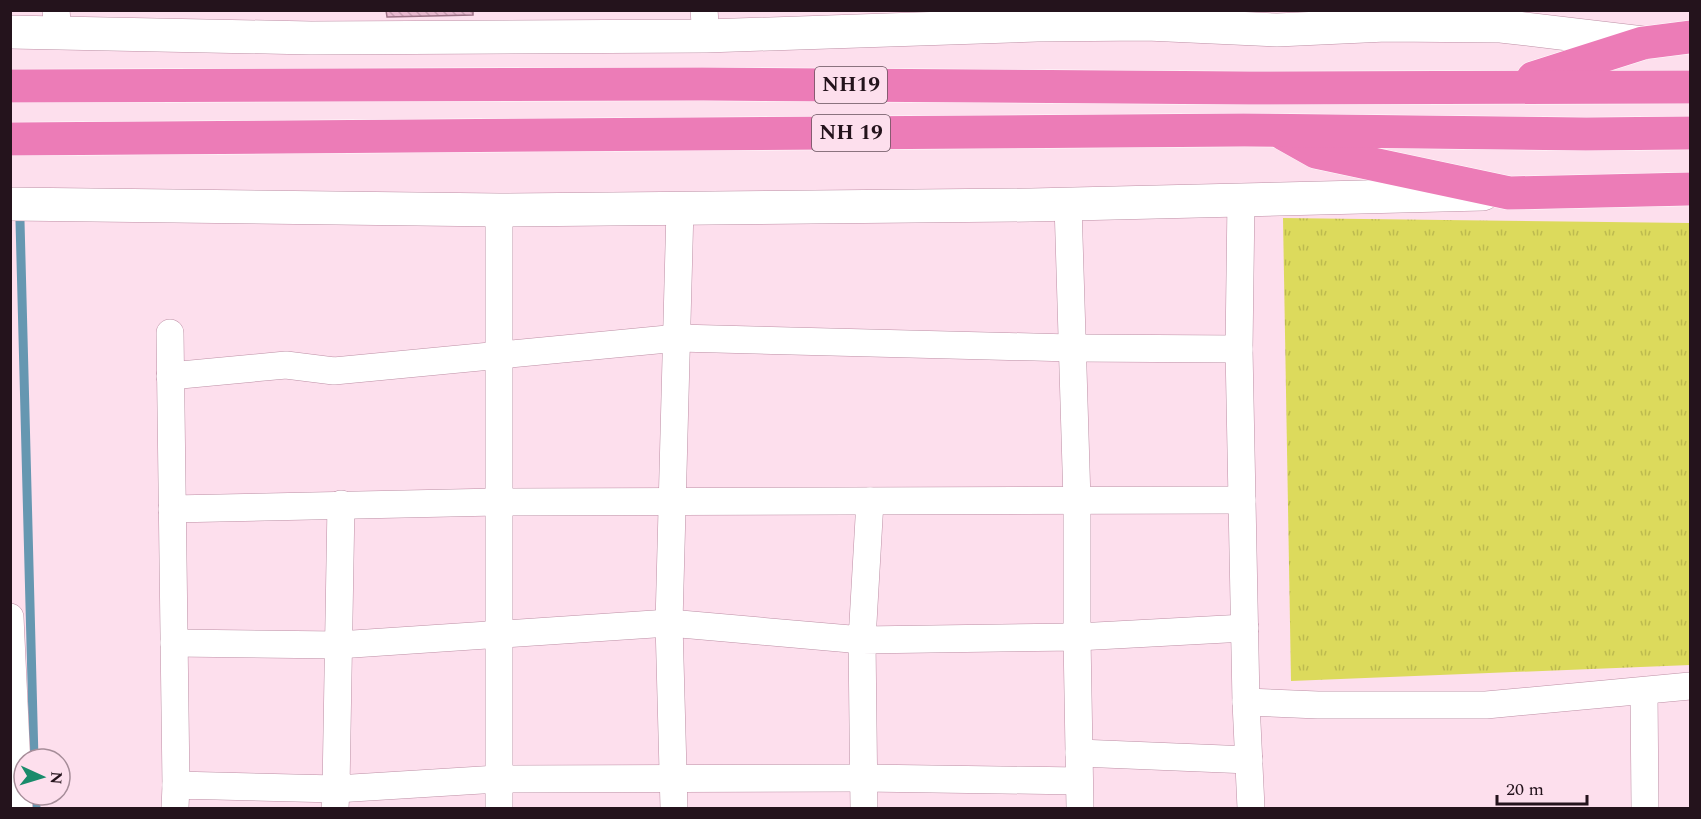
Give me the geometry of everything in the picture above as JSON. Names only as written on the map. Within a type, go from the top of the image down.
[{"type":"highway","points":[[1503,88],[1643,43],[1690,37]]},
{"type":"highway","name":"NH19","points":[[10,86],[703,84],[1237,88],[1690,87]]},
{"type":"highway","points":[[1277,130],[1316,152],[1509,193],[1690,189]]},
{"type":"highway","name":"NH 19","points":[[10,139],[1277,130],[1690,133]]},
{"type":"street","points":[[10,32],[57,22],[310,38],[705,23],[1037,25],[1172,18],[1277,30],[1386,25],[1501,26],[1643,43]]},
{"type":"street","points":[[10,204],[499,210],[1068,204],[1509,193]]},
{"type":"street","points":[[1241,200],[1239,350],[1246,702],[1251,808]]},
{"type":"street","points":[[1068,204],[1077,501],[1080,808]]},
{"type":"street","points":[[674,808],[669,623],[680,208]]},
{"type":"street","points":[[498,808],[499,210]]},
{"type":"street","points":[[170,333],[176,797],[335,799],[498,779],[864,778],[1079,781]]},
{"type":"street","points":[[170,376],[286,365],[334,371],[678,338],[1239,350]]},
{"type":"street","points":[[172,508],[497,502],[1242,500]]},
{"type":"street","points":[[864,808],[862,640],[870,501]]},
{"type":"street","points":[[335,799],[341,504]]},
{"type":"street","points":[[10,617],[19,808]]},
{"type":"street","points":[[174,643],[338,645],[669,623],[862,640],[1077,637],[1245,628]]},
{"type":"street","points":[[1246,702],[1330,705],[1486,705],[1690,686]]},
{"type":"street","points":[[1644,691],[1645,808]]},
{"type":"street","points":[[1079,753],[1249,760]]},
{"type":"green space","points":[[1283,218],[1690,223],[1690,665],[1291,681]]},
{"type":"building","points":[[386,10],[473,10],[473,15],[387,17]]},
{"type":"waterway","points":[[20,221],[34,747]]}]
